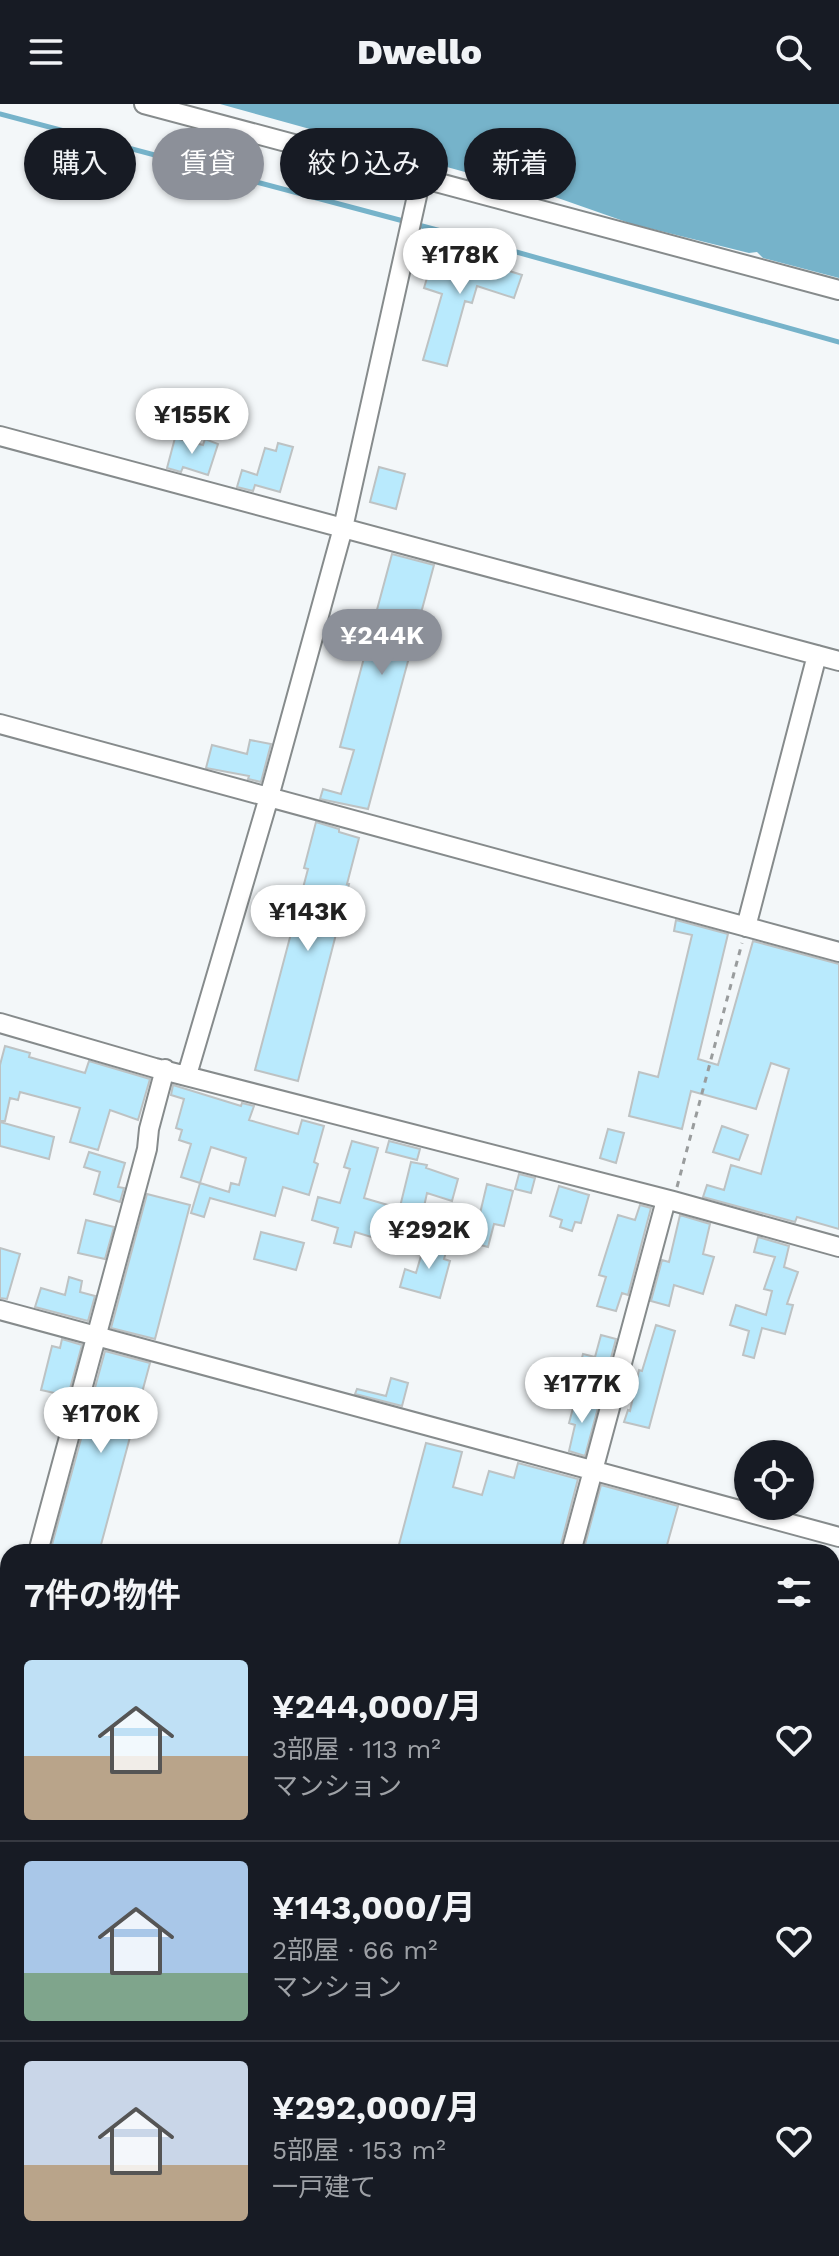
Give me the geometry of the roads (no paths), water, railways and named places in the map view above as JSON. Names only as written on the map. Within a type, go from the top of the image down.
[{"type":"street","points":[[144,104],[280,140]]},
{"type":"street","points":[[448,185],[839,290]]},
{"type":"street","points":[[187,1075],[269,797],[343,528],[416,200]]},
{"type":"street","points":[[0,436],[839,661]]},
{"type":"street","points":[[746,927],[817,655]]},
{"type":"street","points":[[0,724],[839,952]]},
{"type":"street","points":[[0,1023],[839,1247]]},
{"type":"street","points":[[40,1544],[147,1149],[149,1129],[165,1069]]},
{"type":"street","points":[[573,1544],[669,1201]]},
{"type":"street","points":[[0,1310],[839,1537]]},
{"type":"water","points":[[220,104],[839,104],[839,278],[763,258],[757,252],[749,253],[632,224],[564,200],[576,200],[576,128],[464,128],[464,172],[448,167],[448,128],[306,128]]},
{"type":"waterway","points":[[0,114],[441,231],[839,342]]}]
